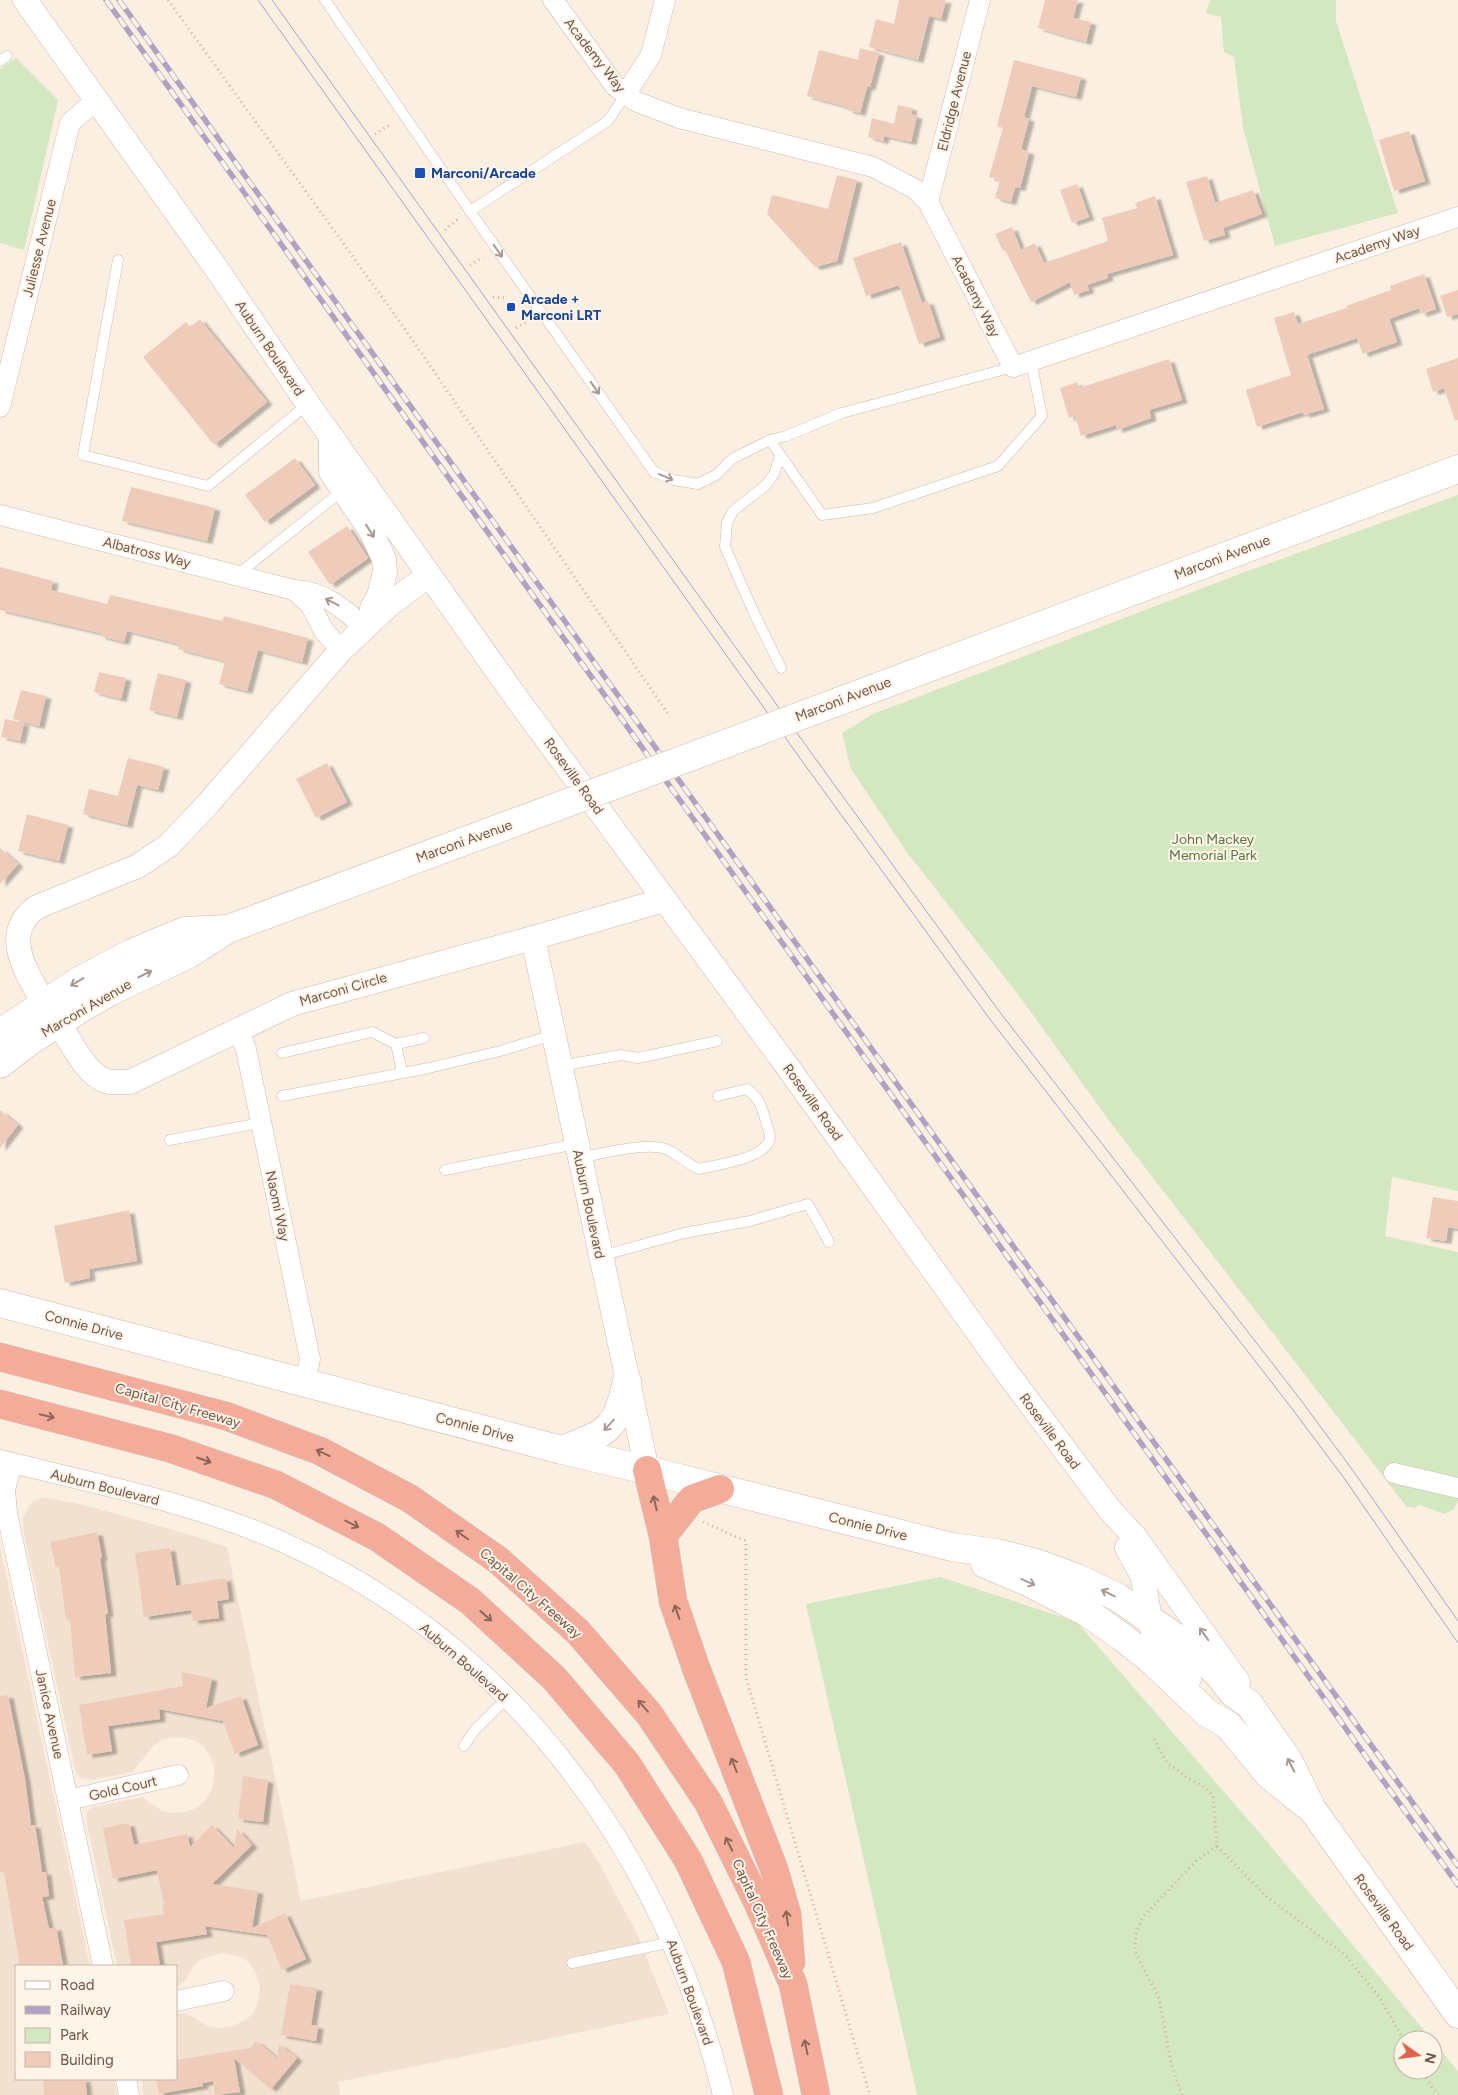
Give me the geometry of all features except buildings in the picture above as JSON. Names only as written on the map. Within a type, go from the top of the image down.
[{"type":"highway","name":"Capital City Freeway","points":[[0,1357],[226,1416],[320,1451],[409,1498],[498,1560],[578,1632],[649,1714],[708,1802],[757,1901],[793,1984],[816,2095]]},
{"type":"highway","points":[[0,1404],[169,1448],[276,1485],[377,1537],[470,1601],[554,1678],[627,1764],[688,1860],[736,1962],[769,2095]]},
{"type":"highway","points":[[647,1470],[663,1536],[673,1601],[696,1668],[774,1869],[788,1914],[793,1984]]},
{"type":"highway","points":[[663,1536],[692,1499],[720,1489]]},
{"type":"main road","name":"Marconi Avenue","points":[[0,1064],[98,970],[184,931],[228,929],[1458,469]]},
{"type":"main road","name":"Marconi Avenue","points":[[0,1033],[52,1013]]},
{"type":"main road","name":"Connie Drive","points":[[0,1303],[562,1450],[952,1547],[997,1553],[1033,1562],[1078,1578],[1117,1597],[1195,1652],[1218,1674],[1232,1692],[1249,1704]]},
{"type":"main road","points":[[562,1450],[594,1437],[610,1428],[622,1406],[627,1381]]},
{"type":"main road","name":"Connie Drive","points":[[952,1547],[992,1568],[1028,1582],[1088,1613],[1150,1659],[1207,1713],[1228,1725]]},
{"type":"main road","name":"Roseville Road","points":[[1249,1704],[1288,1760],[1312,1809],[1458,2014]]},
{"type":"main road","name":"Roseville Road","points":[[1228,1725],[1270,1775],[1312,1809]]},
{"type":"street","name":"Auburn Boulevard","points":[[26,0],[216,268],[331,437],[515,696]]},
{"type":"street","name":"Academy Way","points":[[552,0],[615,86],[625,95],[647,107],[679,118],[873,167],[915,189],[928,202],[1022,364],[1458,217]]},
{"type":"street","points":[[625,95],[651,56],[665,0]]},
{"type":"street","name":"Eldridge Avenue","points":[[928,202],[980,0]]},
{"type":"street","name":"Juliesse Avenue","points":[[0,407],[70,123],[96,100]]},
{"type":"street","points":[[331,437],[331,472],[342,491],[371,531],[384,559],[383,579],[367,624]]},
{"type":"street","name":"Albatross Way","points":[[0,515],[294,590],[308,590],[342,606],[367,624]]},
{"type":"street","name":"Marconi Avenue","points":[[52,1013],[17,952],[17,932],[27,913],[37,907],[138,866],[168,846],[341,650],[367,624],[429,575]]},
{"type":"street","name":"Albatross Way","points":[[294,590],[310,604],[324,631],[341,650]]},
{"type":"street","name":"Roseville Road","points":[[515,696],[793,1075],[1005,1370],[1110,1510],[1135,1537],[1240,1685],[1249,1704]]},
{"type":"street","name":"Marconi Circle","points":[[52,1013],[86,1066],[95,1075],[106,1081],[130,1082],[238,1029],[292,1004],[317,995],[533,938],[664,900]]},
{"type":"street","name":"Auburn Boulevard","points":[[533,938],[647,1470]]},
{"type":"street","name":"Naomi Way","points":[[238,1029],[246,1049],[310,1358],[305,1383]]},
{"type":"street","name":"Auburn Boulevard","points":[[6,1461],[178,1506],[252,1530],[287,1544],[322,1561],[388,1601],[422,1624],[472,1664],[507,1698],[555,1751],[601,1812],[640,1875],[672,1942],[701,2016],[723,2095]]},
{"type":"street","name":"Janice Avenue","points":[[6,1461],[5,1490],[7,1513],[103,1965]]},
{"type":"street","points":[[1394,1473],[1458,1488]]},
{"type":"street","name":"Roseville Road","points":[[1110,1510],[1120,1536],[1142,1575],[1149,1619],[1160,1648],[1174,1666],[1215,1704],[1228,1725]]},
{"type":"street","name":"Gold Court","points":[[68,1800],[178,1775]]},
{"type":"street","points":[[178,2001],[224,1991]]},
{"type":"street","points":[[126,2080],[129,2095]]},
{"type":"lane","points":[[325,0],[467,213],[654,472],[674,480],[698,484],[716,474],[732,459],[770,440],[786,436],[842,413],[1022,364],[1042,416],[998,466],[873,508],[822,515],[770,440]]},
{"type":"lane","points":[[467,213],[608,121],[625,95]]},
{"type":"lane","points":[[118,260],[83,455],[208,486],[308,404]]},
{"type":"lane","points":[[780,456],[774,474],[765,486],[733,511],[728,522],[725,547],[754,613],[782,668]]},
{"type":"lane","points":[[237,575],[342,491]]},
{"type":"lane","points":[[282,1054],[372,1032],[396,1044],[424,1038]]},
{"type":"lane","points":[[282,1096],[429,1068],[500,1051],[553,1035]]},
{"type":"lane","points":[[560,1066],[620,1055],[638,1058],[717,1041]]},
{"type":"lane","points":[[396,1044],[402,1072]]},
{"type":"lane","points":[[446,1170],[578,1151],[643,1146],[673,1152],[676,1157],[698,1169],[747,1158],[763,1150],[767,1146],[770,1137],[758,1098],[747,1090],[718,1096]]},
{"type":"lane","points":[[170,1140],[260,1123]]},
{"type":"lane","points":[[600,1257],[684,1233],[750,1221],[808,1204],[830,1242]]},
{"type":"lane","points":[[464,1746],[474,1731],[507,1698]]},
{"type":"lane","points":[[572,1963],[672,1942]]},
{"type":"path","points":[[168,0],[407,332],[670,717]]},
{"type":"path","points":[[375,134],[390,125]]},
{"type":"path","points":[[445,230],[467,213]]},
{"type":"path","points":[[470,265],[483,256]]},
{"type":"path","points":[[493,297],[506,298]]},
{"type":"path","points":[[516,328],[526,322]]},
{"type":"path","points":[[681,1513],[746,1541],[746,1678],[870,2095]]},
{"type":"path","points":[[1154,1739],[1167,1762],[1189,1779],[1206,1788],[1213,1796],[1217,1846],[1268,1898],[1345,1956],[1379,1997],[1399,2030]]},
{"type":"path","points":[[1182,2095],[1171,2063],[1159,1998],[1135,1952],[1136,1934],[1143,1918],[1196,1861],[1217,1846]]},
{"type":"path","points":[[1427,2080],[1438,2095]]},
{"type":"shaded area","points":[[42,1497],[84,1505],[227,1547],[301,1901],[585,1842],[599,1863],[638,1936],[669,2014],[338,2082],[340,2095],[144,2095],[141,2080],[178,2080],[178,2014],[186,2013],[208,2026],[219,2028],[232,2026],[244,2021],[253,2014],[258,2002],[260,1988],[257,1975],[244,1958],[222,1953],[202,1959],[194,1965],[185,1981],[178,1986],[178,1965],[117,1965],[87,1824],[88,1810],[93,1807],[142,1797],[162,1811],[172,1813],[186,1812],[196,1808],[206,1800],[211,1792],[214,1780],[214,1768],[211,1757],[204,1747],[196,1741],[172,1737],[162,1740],[152,1747],[132,1772],[92,1780],[80,1778],[76,1773],[23,1529],[23,1519],[32,1502]]},
{"type":"shaded area","points":[[0,1546],[90,1965],[15,1965],[15,2080],[114,2080],[117,2095],[0,2095]]},
{"type":"green space","points":[[1210,0],[1336,0],[1336,21],[1398,213],[1275,246],[1243,128],[1234,57],[1224,52],[1221,17],[1206,13]]},
{"type":"green space","points":[[16,58],[58,100],[24,250],[0,243],[0,69]]},
{"type":"green space","name":"John Mackey Memorial Park","points":[[1458,495],[1458,1191],[1392,1177],[1385,1236],[1458,1252],[1458,1502],[1454,1509],[1444,1514],[1420,1505],[1414,1508],[1406,1506],[1110,1122],[1020,997],[906,851],[851,769],[842,733],[873,714],[1242,573]]},
{"type":"green space","points":[[940,1577],[1077,1622],[1258,1831],[1424,2030],[1393,2030],[1393,2080],[1443,2080],[1443,2053],[1458,2071],[1458,2095],[917,2095],[806,1604]]},
{"type":"tram line","points":[[258,0],[802,761],[989,1018],[1290,1406],[1344,1478],[1458,1643]]},
{"type":"tram line","points":[[272,0],[812,754],[999,1011],[1300,1399],[1354,1472],[1458,1621]]},
{"type":"railway","points":[[106,0],[1458,1885]]},
{"type":"railway","points":[[119,0],[1458,1866]]},
{"type":"place","name":"Marconi/Arcade","points":[[420,173]]},
{"type":"place","name":"Arcade + Marconi LRT","points":[[511,307]]}]
